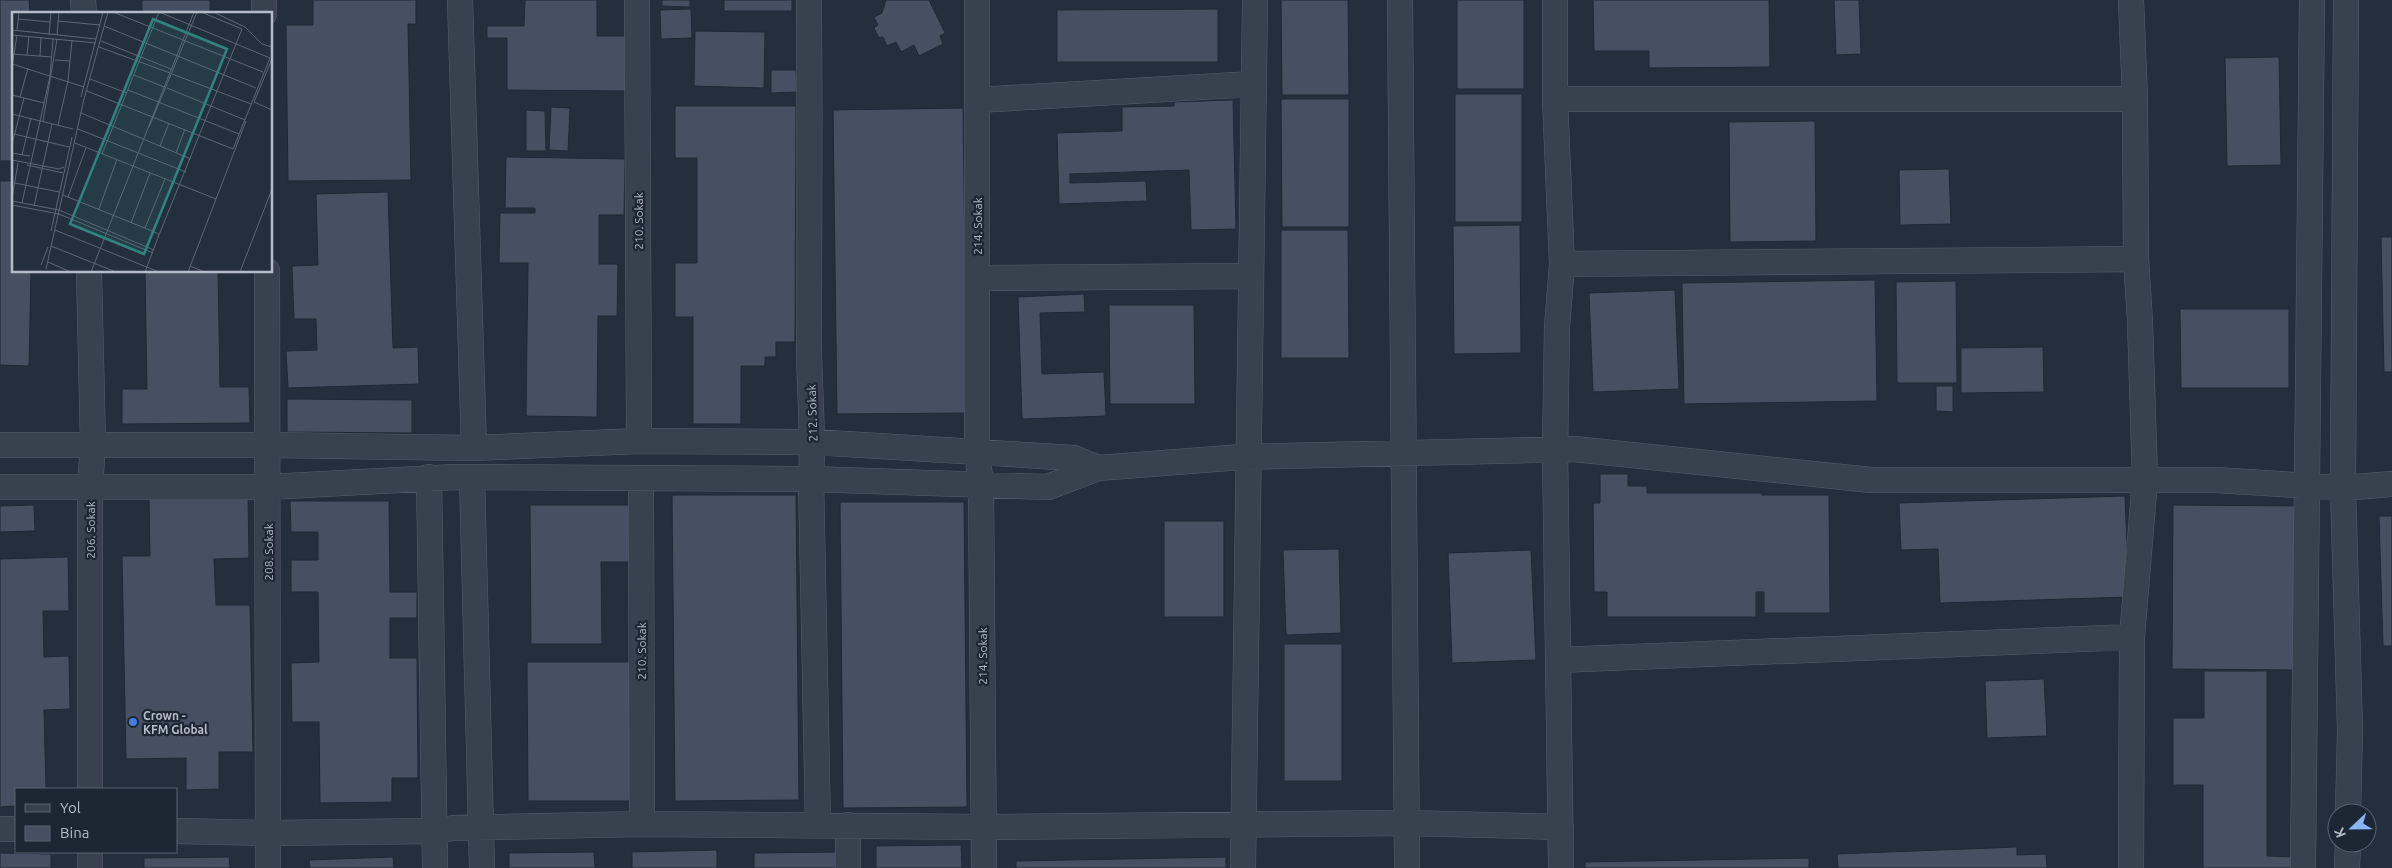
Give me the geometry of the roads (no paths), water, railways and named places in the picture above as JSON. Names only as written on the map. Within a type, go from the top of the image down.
[{"type":"street","points":[[460,0],[474,448]]},
{"type":"street","name":"210. Sokak","points":[[637,0],[639,442]]},
{"type":"street","name":"212. Sokak","points":[[809,0],[811,191],[809,345],[813,442],[811,479],[818,825]]},
{"type":"street","name":"214. Sokak","points":[[977,0],[977,452],[981,485],[984,868]]},
{"type":"street","points":[[1243,868],[1255,0]]},
{"type":"street","points":[[1400,0],[1407,868]]},
{"type":"street","points":[[1555,0],[1555,99],[1562,264],[1557,327],[1555,450],[1561,868]]},
{"type":"street","points":[[2131,0],[2135,99],[2136,259],[2145,480],[2132,637],[2132,868]]},
{"type":"street","points":[[2303,868],[2312,0]]},
{"type":"street","points":[[2346,0],[2343,488],[2350,730],[2348,803]]},
{"type":"street","points":[[977,100],[1253,84]]},
{"type":"street","points":[[1555,99],[2135,99]]},
{"type":"street","points":[[1562,264],[2136,259]]},
{"type":"street","name":"206. Sokak","points":[[89,272],[93,445],[90,487],[90,788]]},
{"type":"street","name":"208. Sokak","points":[[267,272],[268,868]]},
{"type":"street","points":[[977,278],[1251,276]]},
{"type":"street","points":[[0,445],[268,445],[474,448],[639,442],[813,442],[1074,458],[1098,468]]},
{"type":"street","points":[[0,487],[268,487],[429,477],[472,477],[811,479],[1048,487],[1098,468],[1248,457],[1574,449],[1871,480],[2216,480],[2343,488],[2392,484]]},
{"type":"street","points":[[429,477],[435,868]]},
{"type":"street","points":[[472,477],[482,868]]},
{"type":"street","name":"210. Sokak","points":[[641,479],[642,824]]},
{"type":"street","points":[[1558,660],[2132,637]]},
{"type":"street","points":[[178,831],[268,833],[435,831],[642,824],[984,827],[1407,823],[1561,827]]},
{"type":"street","points":[[848,825],[848,868]]},
{"type":"street","points":[[0,829],[15,829]]},
{"type":"street","points":[[90,853],[90,868]]},
{"type":"street","points":[[2347,868],[2348,853]]},
{"type":"place","name":"Crown - KFM Global","points":[[133,722]]}]
